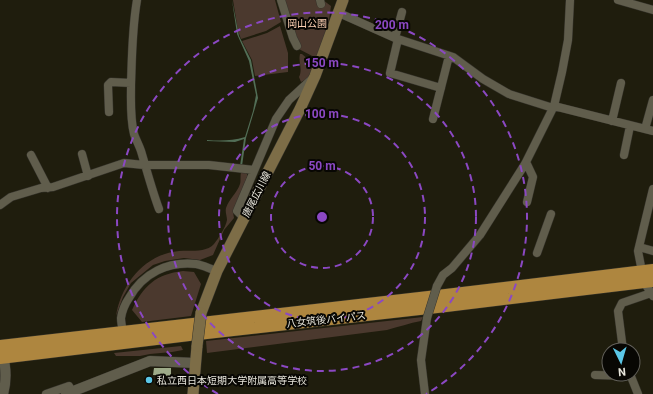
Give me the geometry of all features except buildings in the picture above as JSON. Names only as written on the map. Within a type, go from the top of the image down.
[{"type":"highway","name":"八女筑後バイパス","points":[[1,350],[648,276]]},
{"type":"main road","name":"唐尾広川線","points":[[196,393],[196,346],[201,313],[217,271],[300,109],[315,76],[343,0]]},
{"type":"street","points":[[137,0],[133,26],[132,125],[159,209]]},
{"type":"street","points":[[281,0],[297,46]]},
{"type":"street","points":[[424,394],[422,360],[427,318],[437,286],[443,275],[452,268],[480,235],[526,162],[554,107],[568,40],[570,0]]},
{"type":"street","points":[[618,0],[635,2],[653,10]]},
{"type":"street","points":[[402,12],[390,73],[441,88]]},
{"type":"street","points":[[339,13],[396,39],[453,57],[483,79],[509,94],[554,107],[649,130],[653,100]]},
{"type":"street","points":[[433,119],[449,56]]},
{"type":"street","points":[[244,218],[237,211],[276,119],[289,100],[315,76]]},
{"type":"street","points":[[109,112],[108,85],[111,82],[132,83]]},
{"type":"street","points":[[612,121],[621,83]]},
{"type":"street","points":[[624,155],[630,126]]},
{"type":"street","points":[[82,154],[88,176]]},
{"type":"street","points":[[31,155],[48,188]]},
{"type":"street","points":[[526,162],[533,178],[527,202]]},
{"type":"street","points":[[0,205],[11,197],[88,176],[124,163],[209,165],[254,170]]},
{"type":"street","points":[[623,342],[618,311],[622,304],[652,294],[648,276],[638,251],[653,189]]},
{"type":"street","points":[[537,253],[551,214]]},
{"type":"street","points":[[639,247],[653,251]]},
{"type":"street","points":[[124,337],[121,318],[125,305],[142,279],[159,269],[178,264],[198,264],[217,271]]},
{"type":"street","points":[[1,350],[6,385],[3,394]]},
{"type":"street","points":[[46,394],[69,386],[69,393],[150,360],[195,363]]},
{"type":"street","points":[[595,375],[601,375]]},
{"type":"street","points":[[634,382],[638,394]]},
{"type":"green space","points":[[233,0],[275,0],[281,22],[266,31],[241,39],[238,31]]},
{"type":"green space","name":"岡山公園","points":[[277,0],[323,0],[331,6],[327,35],[318,59],[295,47]]},
{"type":"green space","points":[[280,26],[288,53],[288,72],[255,76],[252,60],[242,41],[267,33]]},
{"type":"green space","points":[[300,54],[310,61],[314,61],[315,63],[309,78],[301,82],[299,77],[301,71]]},
{"type":"green space","points":[[244,171],[247,174],[247,177],[233,212],[234,218],[224,230],[213,255],[200,260],[184,258],[165,261],[153,265],[131,283],[123,297],[116,316],[123,293],[129,282],[145,264],[167,253],[202,250],[211,247],[214,244],[225,226],[227,220],[226,208],[239,187],[241,172]]},
{"type":"green space","points":[[183,271],[194,272],[201,284],[191,316],[142,322],[132,310],[141,294],[158,278]]},
{"type":"green space","points":[[423,317],[421,321],[387,330],[207,353],[206,341]]},
{"type":"green space","points":[[181,346],[183,350],[140,356],[116,356],[114,353]]},
{"type":"shaded area","points":[[232,0],[239,36],[251,60],[258,98],[246,138],[242,166],[240,166],[244,139],[235,142],[207,141],[231,140],[245,137],[256,95],[249,61],[237,34]]},
{"type":"place","name":"私立西日本短期大学附属高等学校","points":[[149,380]]}]
